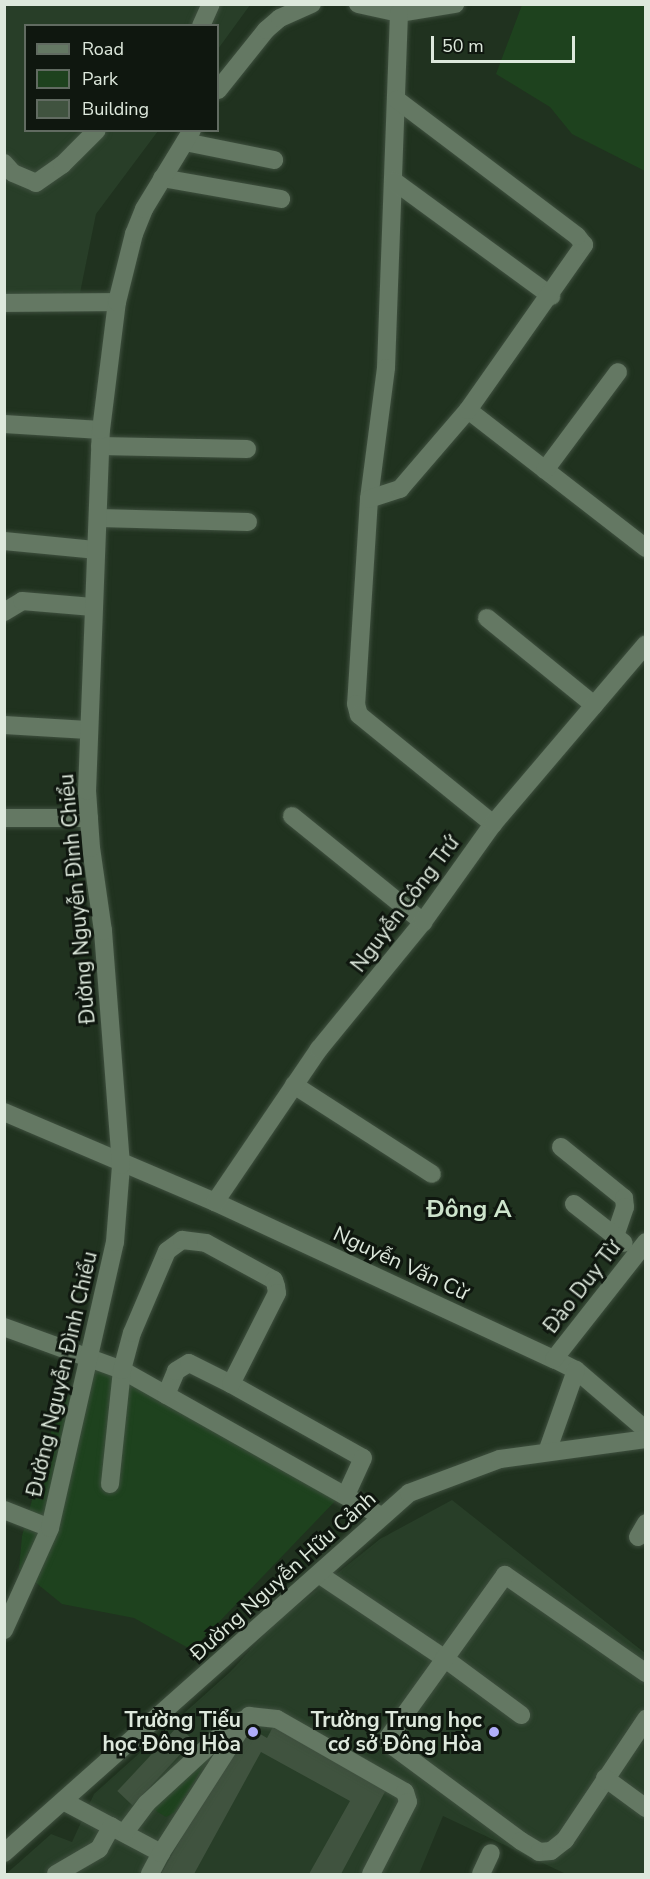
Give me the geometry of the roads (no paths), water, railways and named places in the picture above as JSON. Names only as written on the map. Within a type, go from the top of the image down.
[{"type":"street","points":[[202,24],[211,4]]},
{"type":"street","points":[[219,89],[266,30],[280,18],[312,4]]},
{"type":"street","points":[[358,4],[399,13],[455,4]]},
{"type":"street","points":[[399,13],[386,368],[369,499],[356,684],[359,715],[493,824]]},
{"type":"street","points":[[369,499],[400,489],[468,410],[581,252],[582,240],[397,100]]},
{"type":"street","points":[[4,163],[13,173],[36,183],[62,165],[95,132]]},
{"type":"street","points":[[189,136],[274,160]]},
{"type":"street","name":"Đường Nguyễn Đình Chiểu","points":[[4,1630],[50,1528],[115,1242],[121,1165],[103,931],[89,818],[88,730],[95,550],[99,518],[100,438],[117,302],[134,234],[162,178],[189,136]]},
{"type":"street","points":[[162,178],[281,199]]},
{"type":"street","points":[[394,182],[551,296]]},
{"type":"street","points":[[4,303],[117,302]]},
{"type":"street","points":[[545,470],[618,372]]},
{"type":"street","points":[[468,410],[645,548]]},
{"type":"street","points":[[4,424],[100,438],[247,449]]},
{"type":"street","points":[[99,518],[249,522]]},
{"type":"street","points":[[4,541],[95,550]]},
{"type":"street","points":[[4,612],[22,602],[93,607]]},
{"type":"street","points":[[487,618],[594,705]]},
{"type":"street","name":"Nguyễn Công Trứ","points":[[215,1202],[294,1084],[423,922],[493,824],[645,644]]},
{"type":"street","points":[[4,725],[88,730]]},
{"type":"street","points":[[292,816],[423,922]]},
{"type":"street","points":[[4,818],[89,818]]},
{"type":"street","points":[[294,1084],[432,1174]]},
{"type":"street","name":"Nguyễn Văn Cừ","points":[[4,1112],[121,1165],[215,1202],[554,1359],[576,1370],[645,1430]]},
{"type":"street","points":[[561,1147],[624,1198],[625,1207],[615,1236]]},
{"type":"street","points":[[574,1204],[615,1236],[641,1248]]},
{"type":"street","points":[[110,1484],[122,1370],[132,1333],[172,1244],[190,1240],[206,1243],[274,1280],[277,1293],[231,1384]]},
{"type":"street","name":"Đào Duy Từ","points":[[554,1359],[641,1248]]},
{"type":"street","points":[[4,1327],[122,1370],[381,1516]]},
{"type":"street","points":[[166,1395],[176,1371],[189,1363],[363,1458],[346,1496]]},
{"type":"street","points":[[547,1452],[576,1370]]},
{"type":"street","name":"Đường Nguyễn Hữu Cảnh","points":[[4,1853],[65,1802],[409,1493],[500,1459],[645,1439]]},
{"type":"street","points":[[4,1510],[50,1528]]},
{"type":"street","points":[[320,1575],[444,1658],[521,1715]]},
{"type":"street","points":[[645,1672],[505,1575],[388,1738],[403,1754],[539,1852],[551,1851],[566,1840],[645,1719]]},
{"type":"street","points":[[150,1875],[161,1853],[249,1716]]},
{"type":"street","points":[[56,1875],[99,1849],[222,1734],[249,1716],[277,1719],[395,1783],[405,1792],[408,1802],[371,1875]]},
{"type":"street","points":[[605,1778],[645,1808]]},
{"type":"street","points":[[65,1802],[161,1853]]},
{"type":"street","points":[[482,1875],[491,1853]]},
{"type":"place","name":"Trường Tiểu học Đông Hòa","points":[[253,1732]]},
{"type":"place","name":"Trường Trung học cơ sở Đông Hòa","points":[[494,1732]]},
{"type":"district","name":"Đông A","points":[[469,1210]]}]
